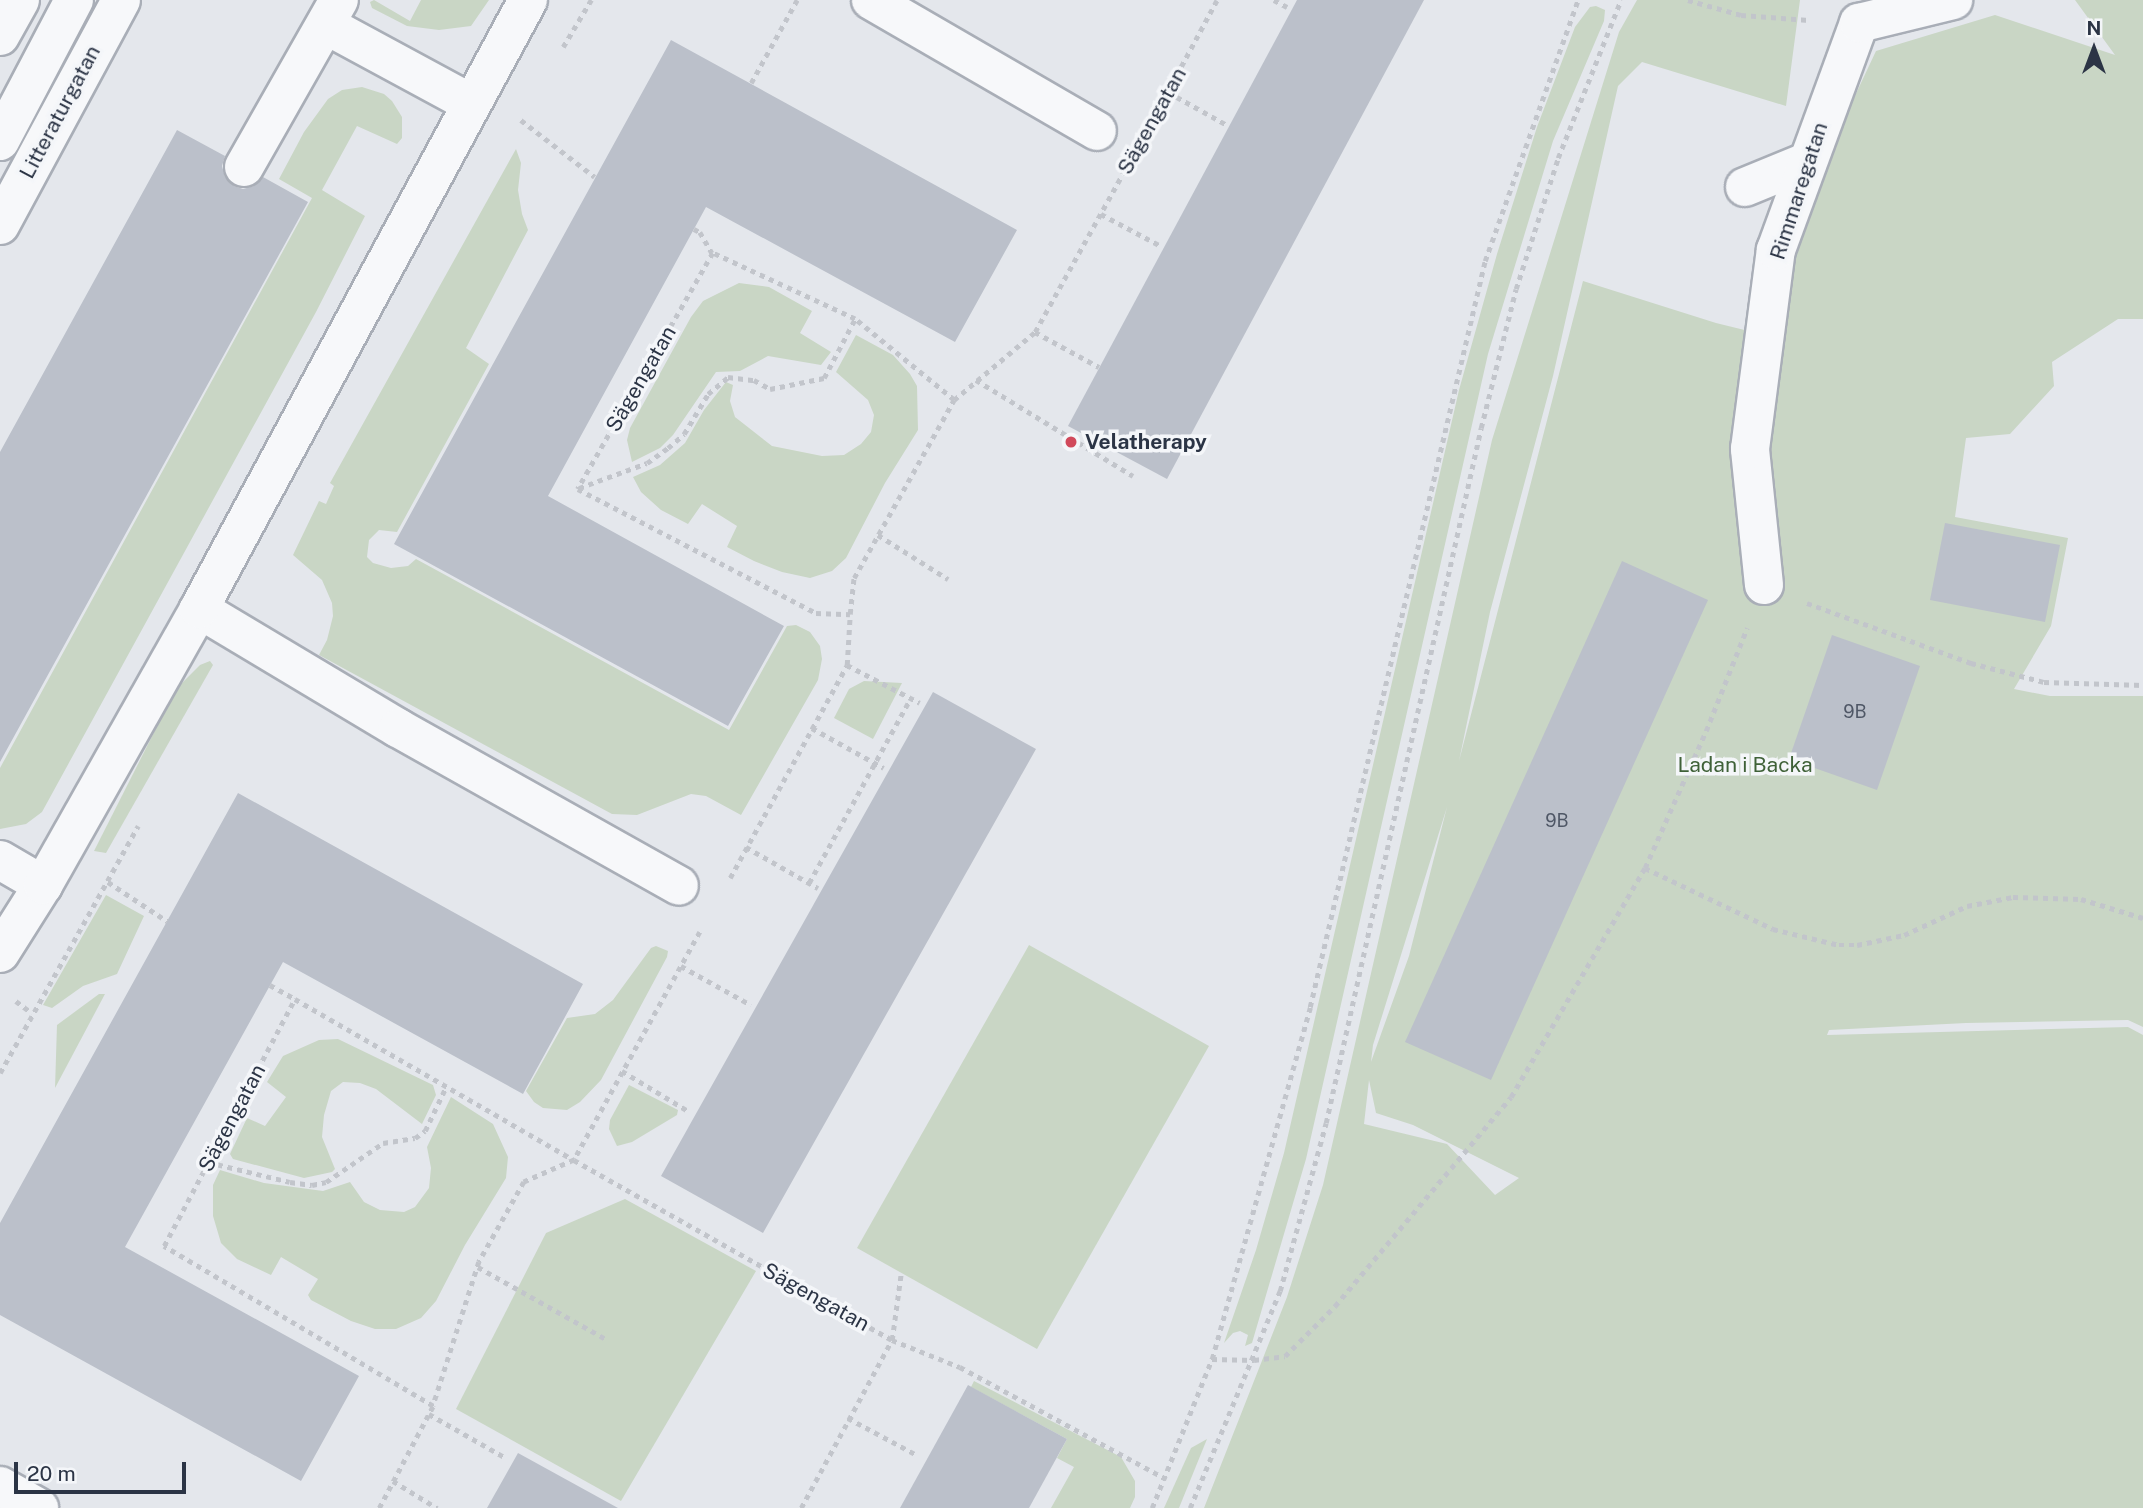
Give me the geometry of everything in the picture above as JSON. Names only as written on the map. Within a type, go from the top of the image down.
[{"type":"street","points":[[0,36],[20,0]]},
{"type":"street","points":[[0,141],[75,0]]},
{"type":"street","name":"Litteraturgatan","points":[[0,225],[121,0]]},
{"type":"street","points":[[0,953],[43,885],[199,609],[528,0]]},
{"type":"street","name":"Sägengatan","points":[[871,0],[1097,131]]},
{"type":"street","points":[[1859,23],[1953,0]]},
{"type":"street","points":[[244,167],[333,12],[470,103]]},
{"type":"street","name":"Rimmaregatan","points":[[1764,585],[1750,449],[1776,250],[1859,23]]},
{"type":"street","points":[[1745,187],[1806,162]]},
{"type":"street","points":[[199,609],[398,728],[679,886]]},
{"type":"street","points":[[0,860],[43,885]]},
{"type":"street","points":[[0,1486],[39,1508]]},
{"type":"path","points":[[751,83],[797,0]]},
{"type":"path","name":"Sägengatan","points":[[1141,140],[1217,0]]},
{"type":"path","points":[[1274,0],[1287,7]]},
{"type":"path","points":[[1152,1508],[1166,1479],[1212,1359],[1310,1007],[1485,261],[1578,0]]},
{"type":"path","points":[[1190,1508],[1254,1360],[1280,1291],[1325,1123],[1481,428],[1516,289],[1558,158],[1621,0]]},
{"type":"path","points":[[1688,0],[1741,15],[1859,23]]},
{"type":"path","points":[[1168,92],[1227,125]]},
{"type":"path","points":[[520,120],[595,177]]},
{"type":"path","name":"Sägengatan","points":[[727,883],[848,665],[854,578],[954,400],[1035,332],[1128,164]]},
{"type":"path","points":[[1101,214],[1161,246]]},
{"type":"path","points":[[694,229],[700,232],[713,253],[855,319],[954,400]]},
{"type":"path","name":"Sägengatan","points":[[578,489],[713,253]]},
{"type":"path","points":[[578,489],[647,463],[668,448],[684,434],[708,394],[727,377],[754,380],[769,389],[824,378],[855,319]]},
{"type":"path","points":[[1035,332],[1098,367]]},
{"type":"path","points":[[976,380],[1133,476]]},
{"type":"path","points":[[578,489],[816,613],[850,614]]},
{"type":"path","points":[[878,535],[948,579]]},
{"type":"path","points":[[1212,1359],[1254,1360],[1284,1356],[1335,1306],[1511,1097],[1645,868],[1706,731],[1764,585],[1861,624],[2008,673],[2045,682],[2143,685]]},
{"type":"path","points":[[848,665],[920,703]]},
{"type":"path","points":[[809,883],[911,699]]},
{"type":"path","points":[[812,728],[884,768]]},
{"type":"path","points":[[747,847],[818,888]]},
{"type":"path","points":[[1645,868],[1773,929],[1839,945],[1857,945],[1904,935],[1967,906],[2013,897],[2081,899],[2143,918]]},
{"type":"path","points":[[108,882],[167,921]]},
{"type":"path","points":[[380,1508],[433,1406],[478,1267],[524,1182],[574,1160],[701,931]]},
{"type":"path","points":[[681,966],[751,1005]]},
{"type":"path","points":[[270,985],[295,999]]},
{"type":"path","name":"Sägengatan","points":[[433,1406],[164,1246],[295,999],[891,1340],[801,1508]]},
{"type":"path","points":[[622,1071],[690,1112]]},
{"type":"path","points":[[208,1162],[290,1182],[312,1185],[326,1182],[383,1143],[415,1138],[425,1131],[446,1087]]},
{"type":"path","points":[[478,1267],[606,1339]]},
{"type":"path","points":[[901,1273],[891,1340],[960,1367],[1166,1479]]},
{"type":"path","points":[[429,1414],[506,1458]]},
{"type":"path","points":[[848,1418],[917,1455]]},
{"type":"path","points":[[393,1482],[438,1508]]},
{"type":"green space","points":[[374,0],[410,21],[421,0],[489,0],[471,26],[439,30],[407,26],[372,8],[370,2]]},
{"type":"green space","name":"Ladan i Backa","points":[[1637,0],[1800,0],[1786,106],[1642,62],[1618,86],[1553,376],[1490,612],[1459,761],[1583,281],[1716,323],[1773,337],[1782,251],[1876,51],[1995,15],[2115,55],[2075,0],[2143,0],[2143,319],[2118,319],[2052,362],[2054,386],[2010,434],[1966,438],[1955,517],[2068,538],[2051,626],[2014,689],[2050,696],[2143,696],[2143,1027],[2128,1020],[1966,1023],[1829,1030],[1827,1035],[2128,1027],[2143,1035],[2143,1508],[1204,1508],[1287,1297],[1323,1185],[1492,440],[1619,32]],"holes":[[[1447,807],[1409,956],[1371,1062],[1373,1045]],[[1369,1080],[1376,1113],[1413,1125],[1519,1178],[1495,1195],[1447,1144],[1364,1124]]]},
{"type":"green space","points":[[1596,6],[1605,10],[1604,21],[1553,141],[1488,354],[1306,1159],[1252,1343],[1245,1346],[1248,1335],[1240,1331],[1233,1333],[1224,1343],[1256,1250],[1284,1153],[1459,390],[1497,254],[1537,127],[1575,27],[1590,7]]},
{"type":"green space","points":[[362,87],[384,94],[392,101],[402,117],[402,138],[397,144],[357,126],[322,190],[365,216],[316,312],[42,812],[26,824],[0,829],[0,768],[312,198],[279,179],[304,132],[328,99],[342,90]]},
{"type":"green space","points":[[516,149],[521,163],[518,190],[528,230],[466,348],[489,364],[397,532],[379,530],[369,540],[367,557],[373,563],[391,568],[408,566],[416,559],[729,730],[787,626],[796,625],[810,632],[820,646],[822,659],[818,680],[741,815],[706,796],[691,794],[637,815],[612,814],[319,655],[327,640],[333,616],[332,603],[322,580],[293,555],[319,501],[326,504],[334,486],[330,483]]},
{"type":"green space","points":[[739,283],[769,287],[812,311],[800,333],[831,352],[821,365],[768,356],[740,371],[716,372],[673,435],[660,448],[632,462],[627,440],[630,428],[691,317],[703,301]]},
{"type":"green space","points":[[856,335],[893,355],[910,374],[917,386],[918,430],[885,483],[846,558],[832,571],[810,578],[782,572],[754,561],[727,547],[737,526],[702,504],[688,524],[661,510],[641,492],[633,477],[660,465],[685,443],[704,410],[726,382],[733,385],[730,401],[735,417],[772,446],[822,456],[844,455],[861,444],[871,432],[874,415],[868,400],[836,372]]},
{"type":"green space","points":[[210,661],[213,665],[106,853],[94,851],[176,689],[200,665]]},
{"type":"green space","points":[[864,681],[902,683],[873,739],[834,718],[849,689]]},
{"type":"green space","points":[[106,895],[144,916],[117,974],[83,986],[52,1008],[43,1005]]},
{"type":"green space","points":[[1029,945],[1209,1046],[1037,1349],[857,1248]]},
{"type":"green space","points":[[656,946],[668,951],[667,957],[601,1080],[580,1102],[567,1110],[543,1108],[534,1102],[526,1091],[567,1018],[595,1014],[613,1000],[651,948]]},
{"type":"green space","points":[[99,994],[105,994],[55,1088],[57,1025]]},
{"type":"green space","points":[[338,1039],[433,1085],[436,1095],[422,1124],[376,1089],[360,1083],[343,1082],[331,1091],[324,1115],[322,1137],[335,1169],[332,1172],[304,1178],[233,1159],[230,1154],[247,1118],[265,1126],[286,1097],[267,1082],[283,1056],[319,1040]]},
{"type":"green space","points":[[629,1085],[678,1110],[677,1115],[632,1142],[617,1146],[609,1129],[610,1120]]},
{"type":"green space","points":[[451,1097],[493,1124],[508,1157],[506,1178],[465,1245],[436,1301],[421,1318],[396,1329],[375,1329],[351,1321],[311,1300],[308,1295],[318,1279],[281,1257],[271,1275],[237,1259],[221,1243],[213,1216],[213,1185],[220,1170],[264,1183],[323,1191],[350,1182],[364,1202],[380,1210],[404,1212],[415,1207],[429,1188],[431,1168],[427,1147]]},
{"type":"green space","points":[[625,1199],[756,1271],[621,1501],[456,1409],[546,1233]]},
{"type":"green space","points":[[974,1381],[1121,1457],[1135,1481],[1135,1497],[1130,1508],[1051,1508],[1074,1467],[1057,1458],[1067,1439],[971,1387]]},
{"type":"green space","points":[[1207,1439],[1179,1508],[1164,1508],[1191,1448]]},
{"type":"building","points":[[1297,0],[1424,0],[1167,479],[1068,426]]},
{"type":"building","points":[[671,40],[1017,230],[955,342],[706,207],[548,496],[784,626],[728,726],[394,544]]},
{"type":"building","points":[[177,130],[225,156],[222,166],[225,177],[234,186],[243,189],[254,186],[263,177],[308,202],[0,762],[0,452]]},
{"type":"building","points":[[1945,523],[2060,545],[2045,622],[1930,600]]},
{"type":"building","points":[[1622,561],[1708,600],[1491,1080],[1405,1042]]},
{"type":"building","points":[[1832,635],[1920,666],[1877,790],[1789,759]]},
{"type":"building","points":[[933,692],[1036,749],[763,1233],[661,1176]]},
{"type":"building","points":[[238,793],[583,984],[523,1094],[283,962],[125,1247],[359,1376],[301,1481],[0,1315],[0,1223]]},
{"type":"building","points":[[968,1385],[1067,1439],[1029,1508],[900,1508]]},
{"type":"building","points":[[518,1453],[618,1508],[487,1508]]},
{"type":"place","name":"Velatherapy","points":[[1071,442]]}]
